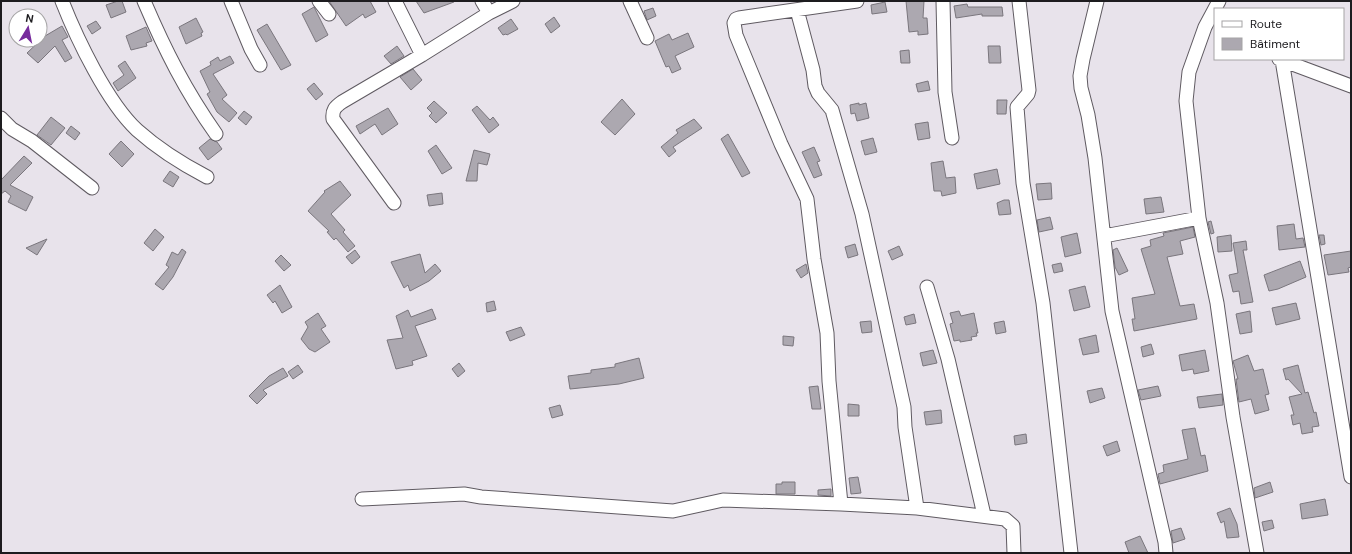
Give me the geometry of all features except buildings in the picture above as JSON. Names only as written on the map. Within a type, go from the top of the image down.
[{"type":"street","points":[[62,1],[72,24],[109,96],[128,120],[152,142],[207,177]]},
{"type":"street","points":[[144,1],[168,57],[194,103],[216,134]]},
{"type":"street","points":[[231,1],[251,49],[260,65]]},
{"type":"street","points":[[319,1],[329,14]]},
{"type":"street","points":[[395,1],[422,55]]},
{"type":"street","points":[[482,1],[489,13]]},
{"type":"street","points":[[394,203],[333,119],[335,107],[489,13],[513,1]]},
{"type":"street","points":[[630,1],[648,38]]},
{"type":"street","points":[[841,504],[829,381],[827,333],[814,259],[808,199],[772,122],[736,35],[734,23],[736,19],[740,18],[857,1]]},
{"type":"street","points":[[943,1],[945,92],[952,138]]},
{"type":"street","points":[[1019,1],[1029,90],[1028,94],[1017,107],[1023,183],[1043,303],[1071,553]]},
{"type":"street","points":[[1097,1],[1080,76],[1095,158],[1112,311],[1163,534],[1166,553]]},
{"type":"street","points":[[797,10],[816,90],[832,110],[862,214],[904,407],[905,427],[917,508]]},
{"type":"street","points":[[1214,17],[1210,29],[1189,72],[1186,101],[1199,218],[1217,303],[1233,417],[1257,553]]},
{"type":"street","points":[[1351,86],[1281,60],[1351,478]]},
{"type":"street","points":[[1,118],[12,129],[32,141],[92,188]]},
{"type":"street","points":[[1104,236],[1199,218]]},
{"type":"street","points":[[928,287],[948,359],[984,516]]},
{"type":"street","points":[[362,499],[464,494],[481,497],[673,511],[723,500],[917,508],[1005,519],[1013,526],[1014,553]]}]
